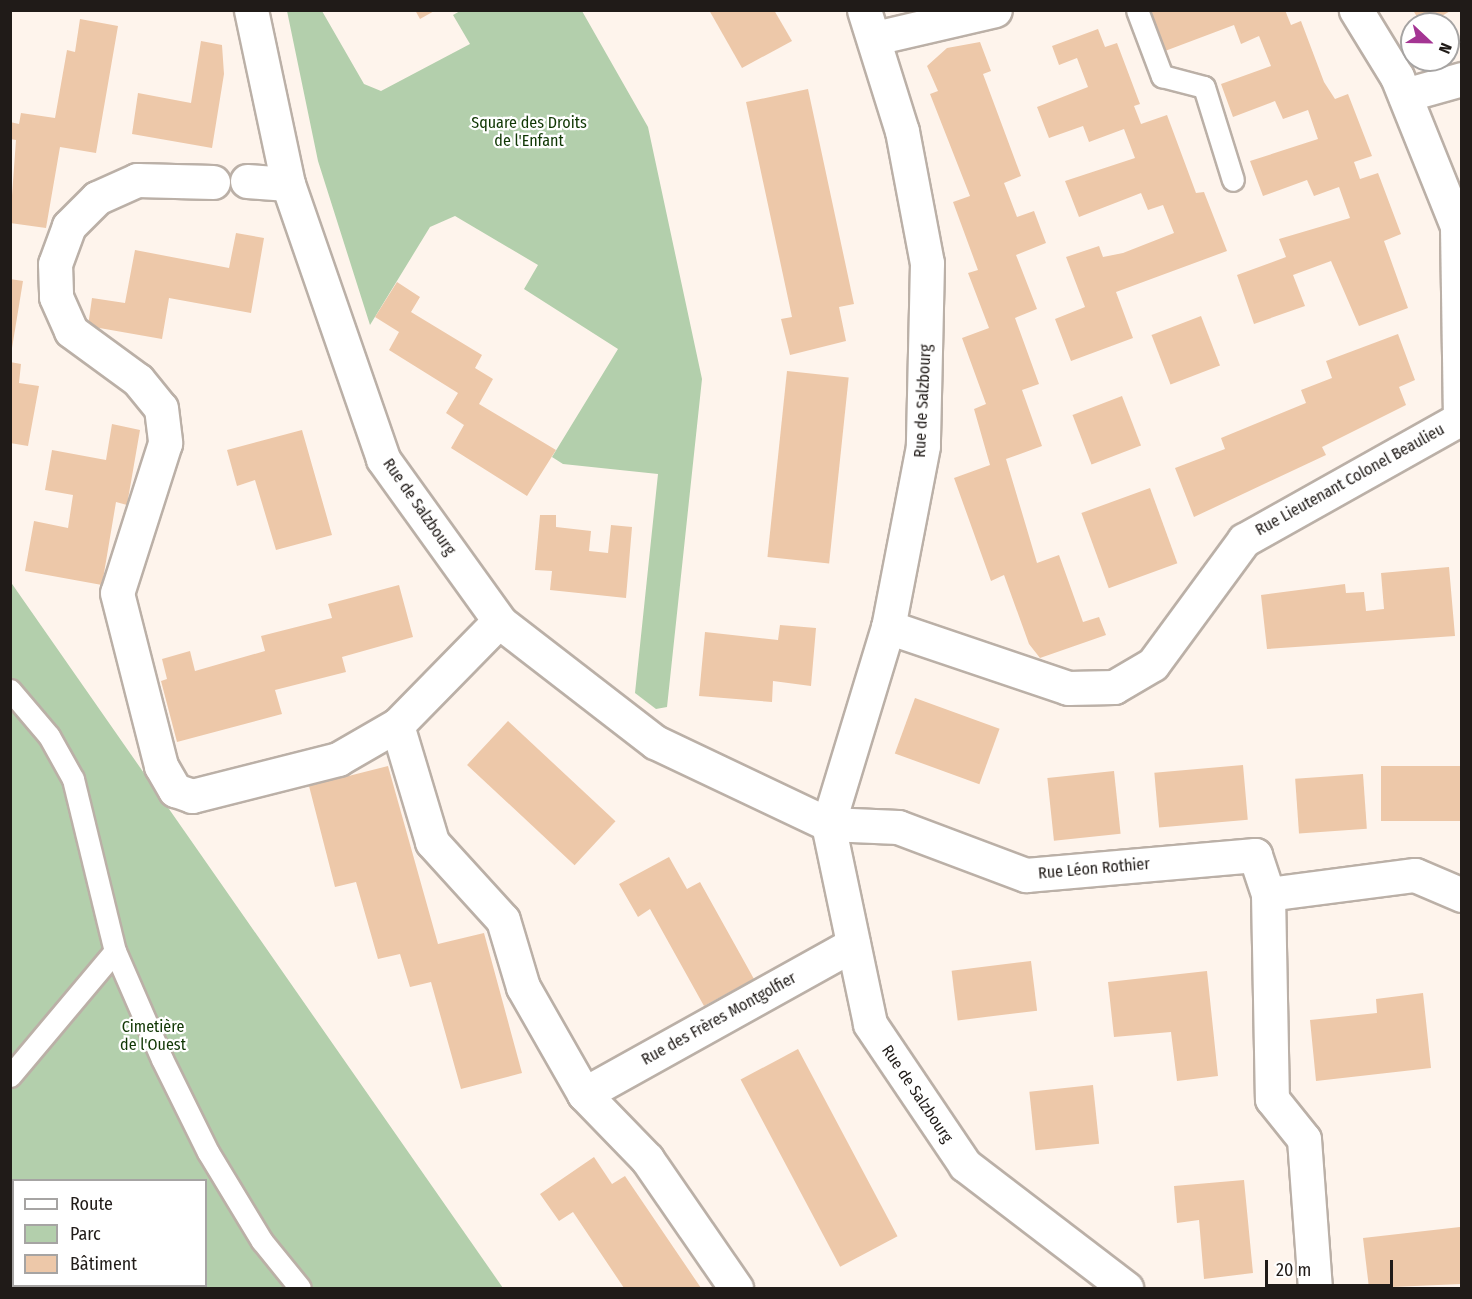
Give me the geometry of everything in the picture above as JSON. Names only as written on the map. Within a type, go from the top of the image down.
[{"type":"street","name":"Rue de Salzbourg","points":[[250,10],[288,184],[383,459],[499,621],[655,742],[828,824]]},
{"type":"street","points":[[869,24],[995,10]]},
{"type":"street","name":"Rue Lieutenant Colonel Beaulieu","points":[[888,627],[1068,688],[1114,687],[1153,664],[1244,540],[1460,419],[1457,226],[1405,95],[1356,10]]},
{"type":"street","name":"Rue de Salzbourg","points":[[869,24],[902,130],[927,263],[923,446],[888,627],[828,824],[870,1024],[965,1165],[1126,1288]]},
{"type":"street","points":[[1405,95],[1461,79]]},
{"type":"street","points":[[213,182],[137,180],[97,198],[69,226],[55,264],[56,297],[71,331],[138,380],[160,408],[165,443],[117,593],[161,765],[175,790],[192,796],[338,759],[397,725],[499,621]]},
{"type":"street","points":[[247,181],[288,184]]},
{"type":"street","points":[[397,725],[432,842],[503,920],[523,987],[584,1094],[646,1159],[736,1288]]},
{"type":"street","name":"Rue Léon Rothier","points":[[828,824],[898,827],[1026,875],[1255,855],[1268,894],[1272,1099],[1304,1139],[1315,1288]]},
{"type":"street","points":[[1268,894],[1415,875],[1461,896]]},
{"type":"street","name":"Rue des Frères Montgolfier","points":[[584,1094],[853,945]]},
{"type":"lane","points":[[1137,10],[1162,76],[1204,87],[1233,180]]},
{"type":"lane","points":[[10,690],[49,736],[73,779],[116,951],[208,1152],[262,1241],[300,1288]]},
{"type":"lane","points":[[10,1076],[116,951]]},
{"type":"green space","name":"Square des Droits de l'Enfant","points":[[287,11],[322,11],[364,84],[381,91],[470,44],[453,15],[460,11],[582,11],[648,127],[702,379],[667,707],[656,709],[635,693],[658,474],[563,464],[552,457],[618,349],[524,289],[538,265],[455,216],[430,227],[370,325],[318,161]]},
{"type":"green space","name":"Cimetière de l'Ouest","points":[[10,581],[503,1288],[11,1288]]},
{"type":"building","points":[[415,10],[436,10],[420,19]]},
{"type":"building","points":[[709,10],[774,10],[792,41],[742,68]]},
{"type":"building","points":[[1149,10],[1285,10],[1291,25],[1301,21],[1324,82],[1335,99],[1348,94],[1372,156],[1354,162],[1360,179],[1378,173],[1401,234],[1384,241],[1408,308],[1359,326],[1331,261],[1293,275],[1305,306],[1254,324],[1237,275],[1286,257],[1279,239],[1350,218],[1339,187],[1314,196],[1307,180],[1263,196],[1250,161],[1318,139],[1308,110],[1283,119],[1275,101],[1233,117],[1221,84],[1271,66],[1259,36],[1241,44],[1234,25],[1165,51]]},
{"type":"building","points":[[1413,10],[1452,10],[1449,12],[1414,12]]},
{"type":"building","points":[[80,19],[118,26],[96,153],[60,147],[46,228],[10,223],[16,140],[10,139],[10,122],[19,124],[21,113],[55,118],[67,50],[75,52]]},
{"type":"building","points":[[1098,29],[1105,47],[1117,43],[1140,104],[1134,106],[1141,124],[1167,115],[1196,193],[1204,192],[1227,251],[1116,292],[1133,338],[1071,361],[1055,319],[1085,307],[1066,257],[1099,246],[1103,257],[1123,253],[1174,233],[1163,205],[1148,210],[1141,193],[1079,217],[1065,181],[1135,158],[1124,129],[1089,142],[1083,126],[1049,138],[1037,107],[1088,87],[1077,58],[1059,65],[1052,46]]},
{"type":"building","points":[[201,41],[222,45],[224,74],[212,148],[132,134],[138,93],[191,103]]},
{"type":"building","points":[[980,42],[991,71],[983,74],[1021,176],[1004,183],[1017,217],[1034,211],[1046,243],[1016,255],[1037,309],[1015,318],[1039,384],[1022,390],[1042,446],[1006,459],[1037,563],[1059,555],[1083,622],[1099,617],[1106,635],[1040,658],[1029,644],[1004,575],[991,581],[954,478],[990,465],[974,409],[986,404],[962,338],[989,328],[968,273],[978,270],[953,202],[970,196],[930,94],[938,91],[927,66],[947,48]]},
{"type":"building","points":[[808,89],[854,304],[839,307],[846,341],[790,355],[781,319],[792,317],[746,102]]},
{"type":"building","points":[[236,233],[264,238],[251,313],[169,298],[162,339],[88,326],[92,298],[125,303],[135,250],[229,268]]},
{"type":"building","points":[[10,279],[23,281],[12,348],[10,348]]},
{"type":"building","points":[[397,282],[420,297],[411,312],[482,355],[475,368],[493,379],[479,404],[556,450],[527,496],[451,448],[464,425],[446,413],[458,393],[389,350],[399,332],[375,317]]},
{"type":"building","points":[[1201,316],[1220,365],[1171,384],[1152,335]]},
{"type":"building","points":[[1398,334],[1415,380],[1399,387],[1406,405],[1322,447],[1326,455],[1194,517],[1175,468],[1225,449],[1221,438],[1306,403],[1301,390],[1332,378],[1326,361]]},
{"type":"building","points":[[10,362],[21,364],[19,383],[39,386],[28,446],[10,443]]},
{"type":"building","points":[[787,371],[849,377],[829,563],[767,557]]},
{"type":"building","points":[[1122,396],[1141,445],[1092,464],[1073,415]]},
{"type":"building","points":[[112,424],[140,430],[127,505],[116,502],[102,585],[25,571],[34,521],[68,528],[73,495],[45,490],[52,450],[106,460]]},
{"type":"building","points":[[302,430],[332,535],[276,550],[255,480],[237,486],[227,450]]},
{"type":"building","points":[[1150,488],[1177,563],[1109,588],[1081,513]]},
{"type":"building","points":[[540,515],[556,515],[556,527],[591,531],[589,551],[608,553],[611,525],[632,527],[626,598],[550,590],[552,571],[535,570]]},
{"type":"building","points":[[1449,567],[1455,636],[1267,649],[1261,595],[1345,584],[1346,593],[1364,592],[1366,611],[1384,609],[1381,573]]},
{"type":"building","points":[[399,585],[413,637],[342,657],[346,672],[275,690],[282,714],[177,742],[161,681],[167,679],[162,659],[190,651],[195,671],[265,651],[261,636],[332,618],[328,604]]},
{"type":"building","points":[[780,625],[816,628],[811,686],[773,681],[772,702],[699,696],[705,632],[778,640]]},
{"type":"building","points":[[915,698],[1000,729],[979,784],[895,753]]},
{"type":"building","points":[[508,721],[616,821],[575,865],[467,765]]},
{"type":"building","points":[[1243,765],[1248,820],[1159,828],[1154,773]]},
{"type":"building","points":[[388,766],[438,944],[484,933],[522,1073],[461,1089],[431,982],[410,987],[400,954],[378,959],[356,882],[335,887],[309,786]]},
{"type":"building","points":[[1381,766],[1461,766],[1461,821],[1381,821]]},
{"type":"building","points":[[1114,771],[1121,834],[1054,841],[1047,778]]},
{"type":"building","points":[[1363,774],[1367,829],[1299,834],[1295,779]]},
{"type":"building","points":[[669,857],[687,889],[700,882],[754,979],[704,1006],[650,909],[638,917],[619,884]]},
{"type":"building","points":[[1031,961],[1037,1011],[958,1020],[952,971]]},
{"type":"building","points":[[1207,971],[1218,1076],[1177,1081],[1171,1032],[1114,1037],[1108,982]]},
{"type":"building","points":[[1423,993],[1431,1068],[1316,1081],[1310,1020],[1377,1013],[1376,999]]},
{"type":"building","points":[[798,1049],[898,1236],[840,1267],[741,1080]]},
{"type":"building","points":[[1093,1085],[1099,1144],[1036,1150],[1029,1092]]},
{"type":"building","points":[[594,1157],[612,1184],[625,1176],[701,1288],[624,1288],[573,1212],[559,1221],[540,1194]]},
{"type":"building","points":[[1244,1180],[1253,1273],[1204,1279],[1199,1220],[1177,1223],[1174,1186]]},
{"type":"building","points":[[1460,1227],[1461,1284],[1369,1288],[1363,1238]]}]
